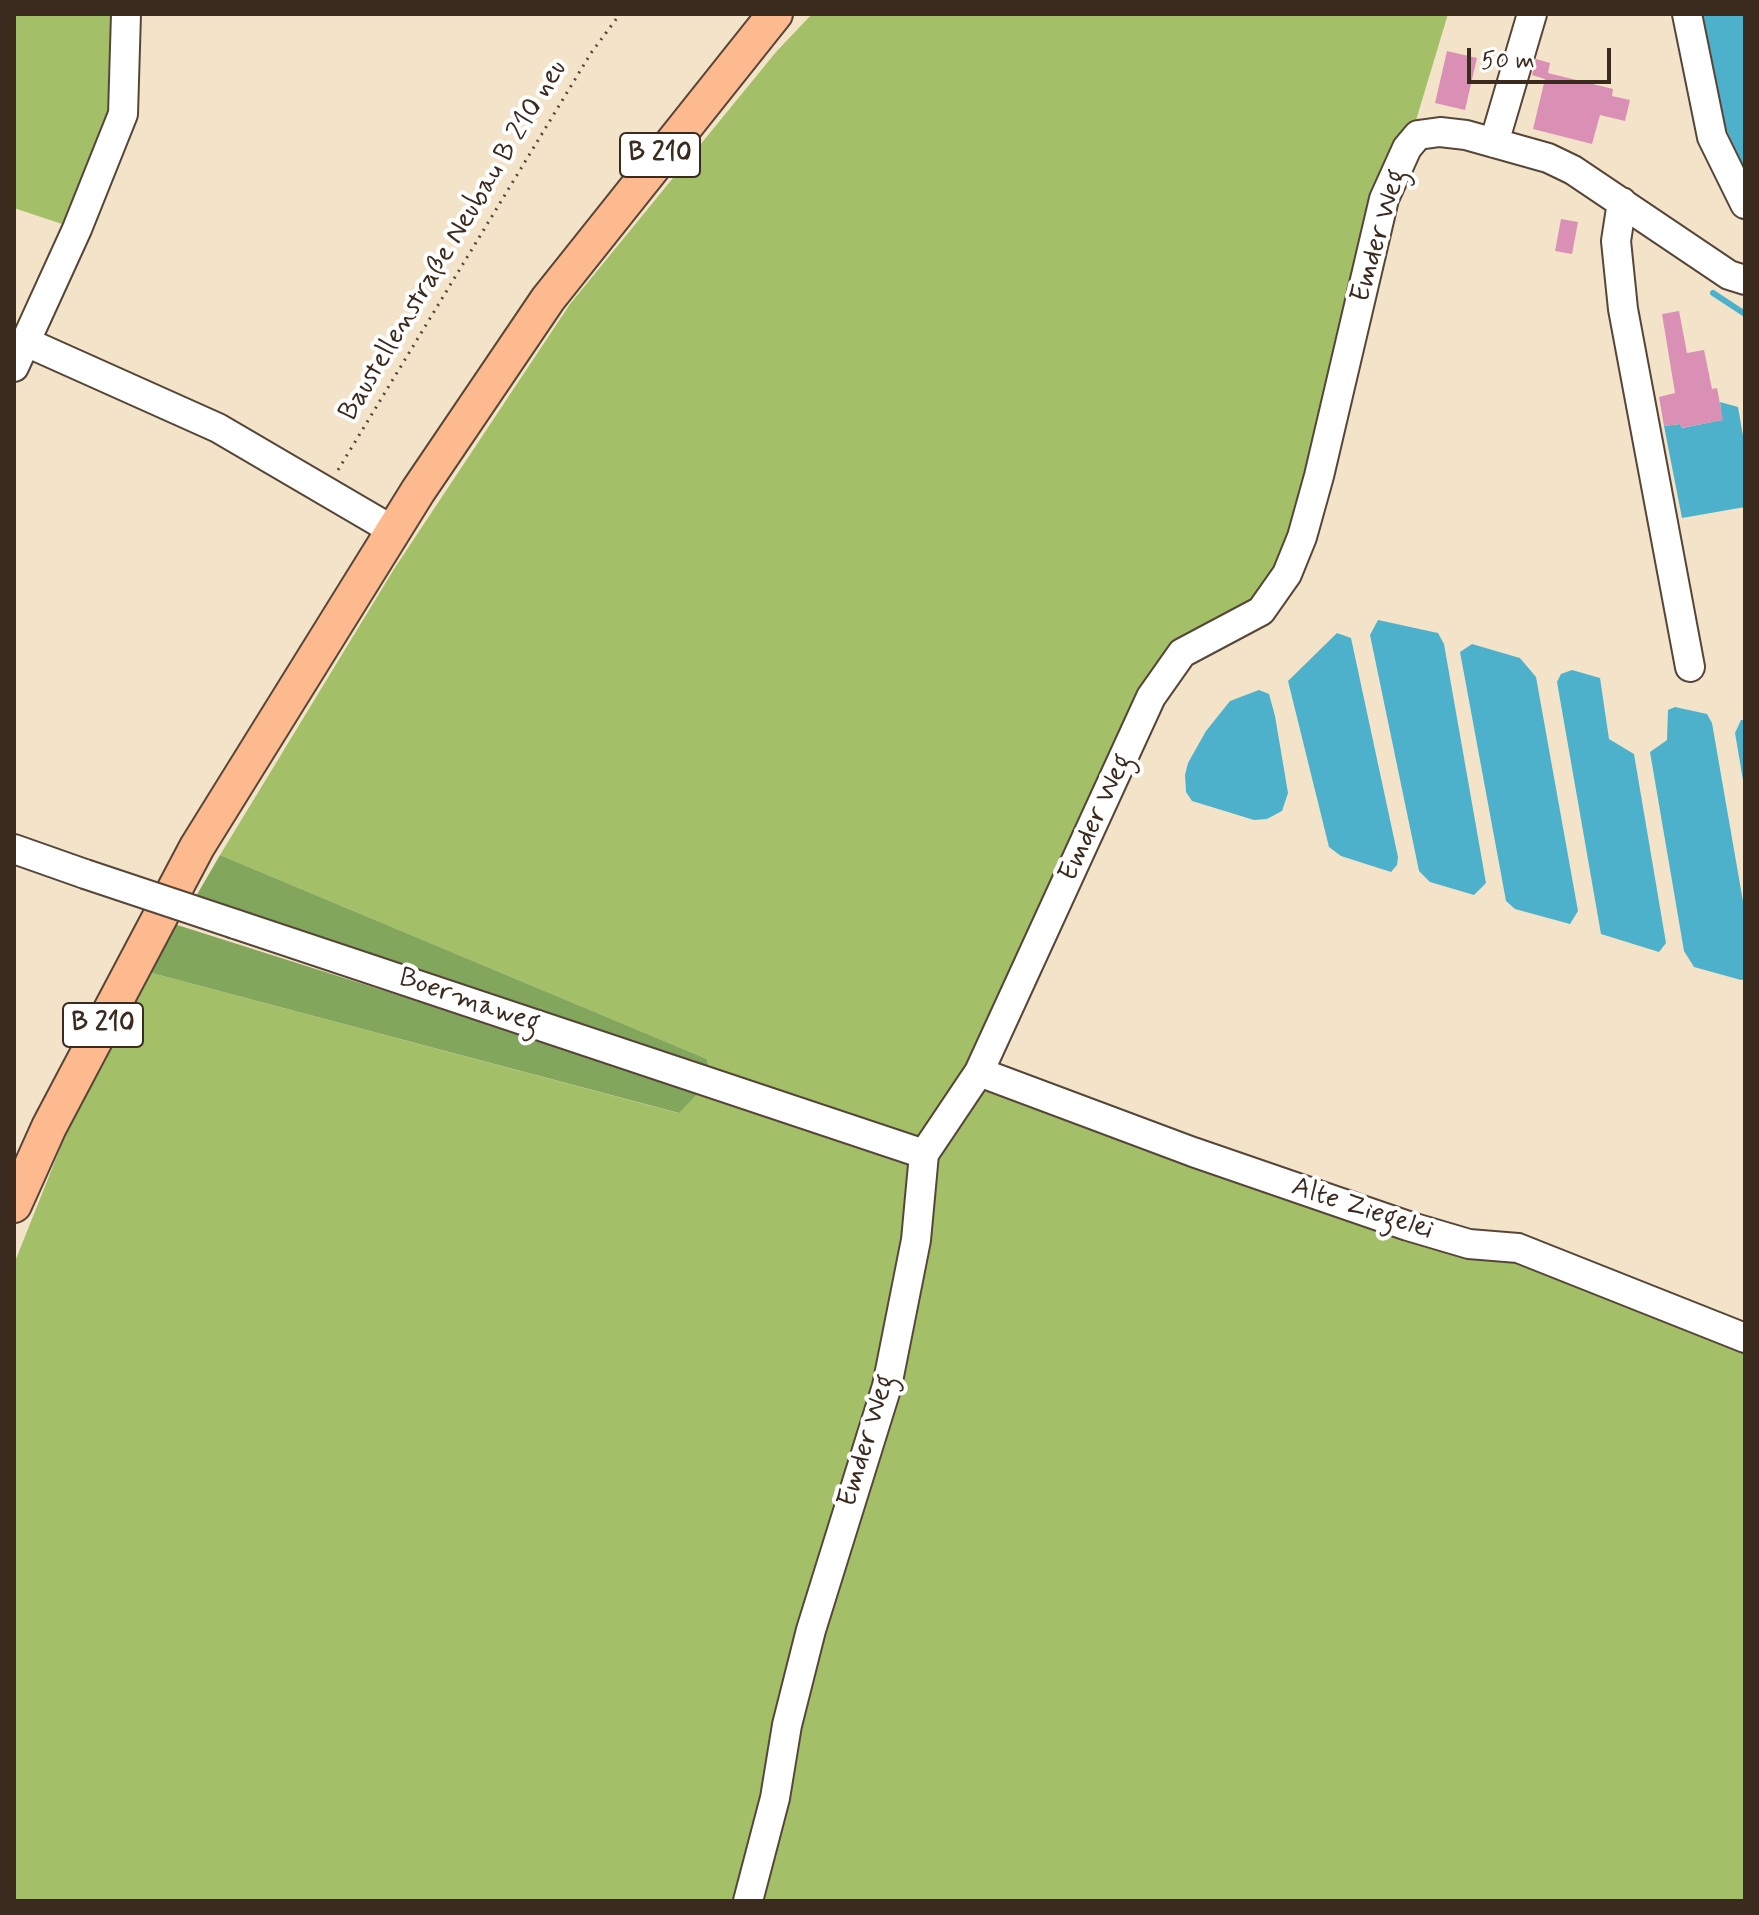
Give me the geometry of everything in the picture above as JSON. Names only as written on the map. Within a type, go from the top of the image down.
[{"type":"main road","name":"B 210","points":[[14,1205],[49,1127],[197,847],[394,531],[548,299],[775,14]]},
{"type":"street","points":[[1494,143],[1532,14]]},
{"type":"street","points":[[1687,14],[1712,137],[1745,204]]},
{"type":"street","points":[[126,15],[123,114],[20,354],[218,428],[394,531]]},
{"type":"street","name":"Emder Weg","points":[[748,1901],[775,1798],[787,1725],[811,1630],[887,1386],[916,1240],[924,1154],[979,1072],[1151,697],[1182,653],[1261,611],[1287,574],[1302,537],[1319,476],[1384,199],[1395,168],[1412,141],[1427,132],[1466,135],[1563,164],[1729,275],[1745,280]]},
{"type":"street","points":[[1622,202],[1616,241],[1623,309],[1690,667]]},
{"type":"street","name":"Boermaweg","points":[[14,849],[924,1154]]},
{"type":"street","name":"Alte Ziegelei","points":[[979,1072],[1193,1152],[1408,1226],[1469,1244],[1518,1248],[1745,1338]]},
{"type":"path","name":"Baustellenstraße Neubau B 210 neu","points":[[326,490],[591,53],[620,14]]},
{"type":"green space","points":[[14,14],[121,14],[112,111],[65,225],[14,208]]},
{"type":"green space","points":[[812,14],[1448,14],[1281,569],[1260,598],[1197,630],[1065,858],[926,1147],[710,1074],[707,1059],[220,855],[394,569],[570,304],[776,52]]},
{"type":"green space","points":[[220,855],[707,1059],[710,1074],[195,898]]},
{"type":"green space","points":[[171,923],[700,1091],[679,1113],[148,972]]},
{"type":"green space","points":[[148,972],[678,1113],[700,1091],[913,1162],[894,1305],[739,1901],[14,1901],[14,1264],[67,1131]]},
{"type":"green space","points":[[984,1086],[1517,1257],[1745,1345],[1745,1901],[756,1901],[937,1163]]},
{"type":"water","points":[[1701,14],[1745,14],[1745,174],[1719,112]]},
{"type":"water","points":[[1720,402],[1738,407],[1745,447],[1745,507],[1682,518],[1664,426],[1680,424],[1682,428],[1722,420]]},
{"type":"water","points":[[1378,620],[1438,633],[1444,644],[1486,883],[1474,895],[1430,882],[1419,871],[1370,635]]},
{"type":"water","points":[[1337,633],[1351,638],[1398,857],[1397,865],[1391,872],[1341,856],[1329,847],[1288,681]]},
{"type":"water","points":[[1472,644],[1520,658],[1536,677],[1578,911],[1570,924],[1515,909],[1506,901],[1460,652]]},
{"type":"water","points":[[1572,670],[1600,678],[1609,739],[1634,754],[1666,943],[1659,952],[1601,934],[1557,682],[1561,674]]},
{"type":"water","points":[[1259,690],[1269,694],[1288,793],[1282,811],[1267,819],[1254,820],[1192,801],[1186,792],[1185,775],[1188,763],[1206,731],[1230,701]]},
{"type":"water","points":[[1675,707],[1707,714],[1712,723],[1745,913],[1745,979],[1741,980],[1694,967],[1684,951],[1650,752],[1667,740],[1668,710]]},
{"type":"water","points":[[1741,720],[1745,720],[1745,792],[1735,733]]},
{"type":"building","points":[[1447,51],[1477,58],[1465,110],[1435,103]]},
{"type":"building","points":[[1536,59],[1550,63],[1548,73],[1613,89],[1612,96],[1630,100],[1625,121],[1600,115],[1592,144],[1533,129],[1545,79],[1532,75]]},
{"type":"building","points":[[1561,219],[1578,222],[1572,254],[1555,251]]},
{"type":"building","points":[[1679,311],[1687,353],[1704,350],[1712,389],[1717,388],[1723,420],[1681,428],[1680,424],[1664,426],[1659,397],[1675,393],[1662,314]]},
{"type":"waterway","points":[[1713,293],[1745,314]]}]
